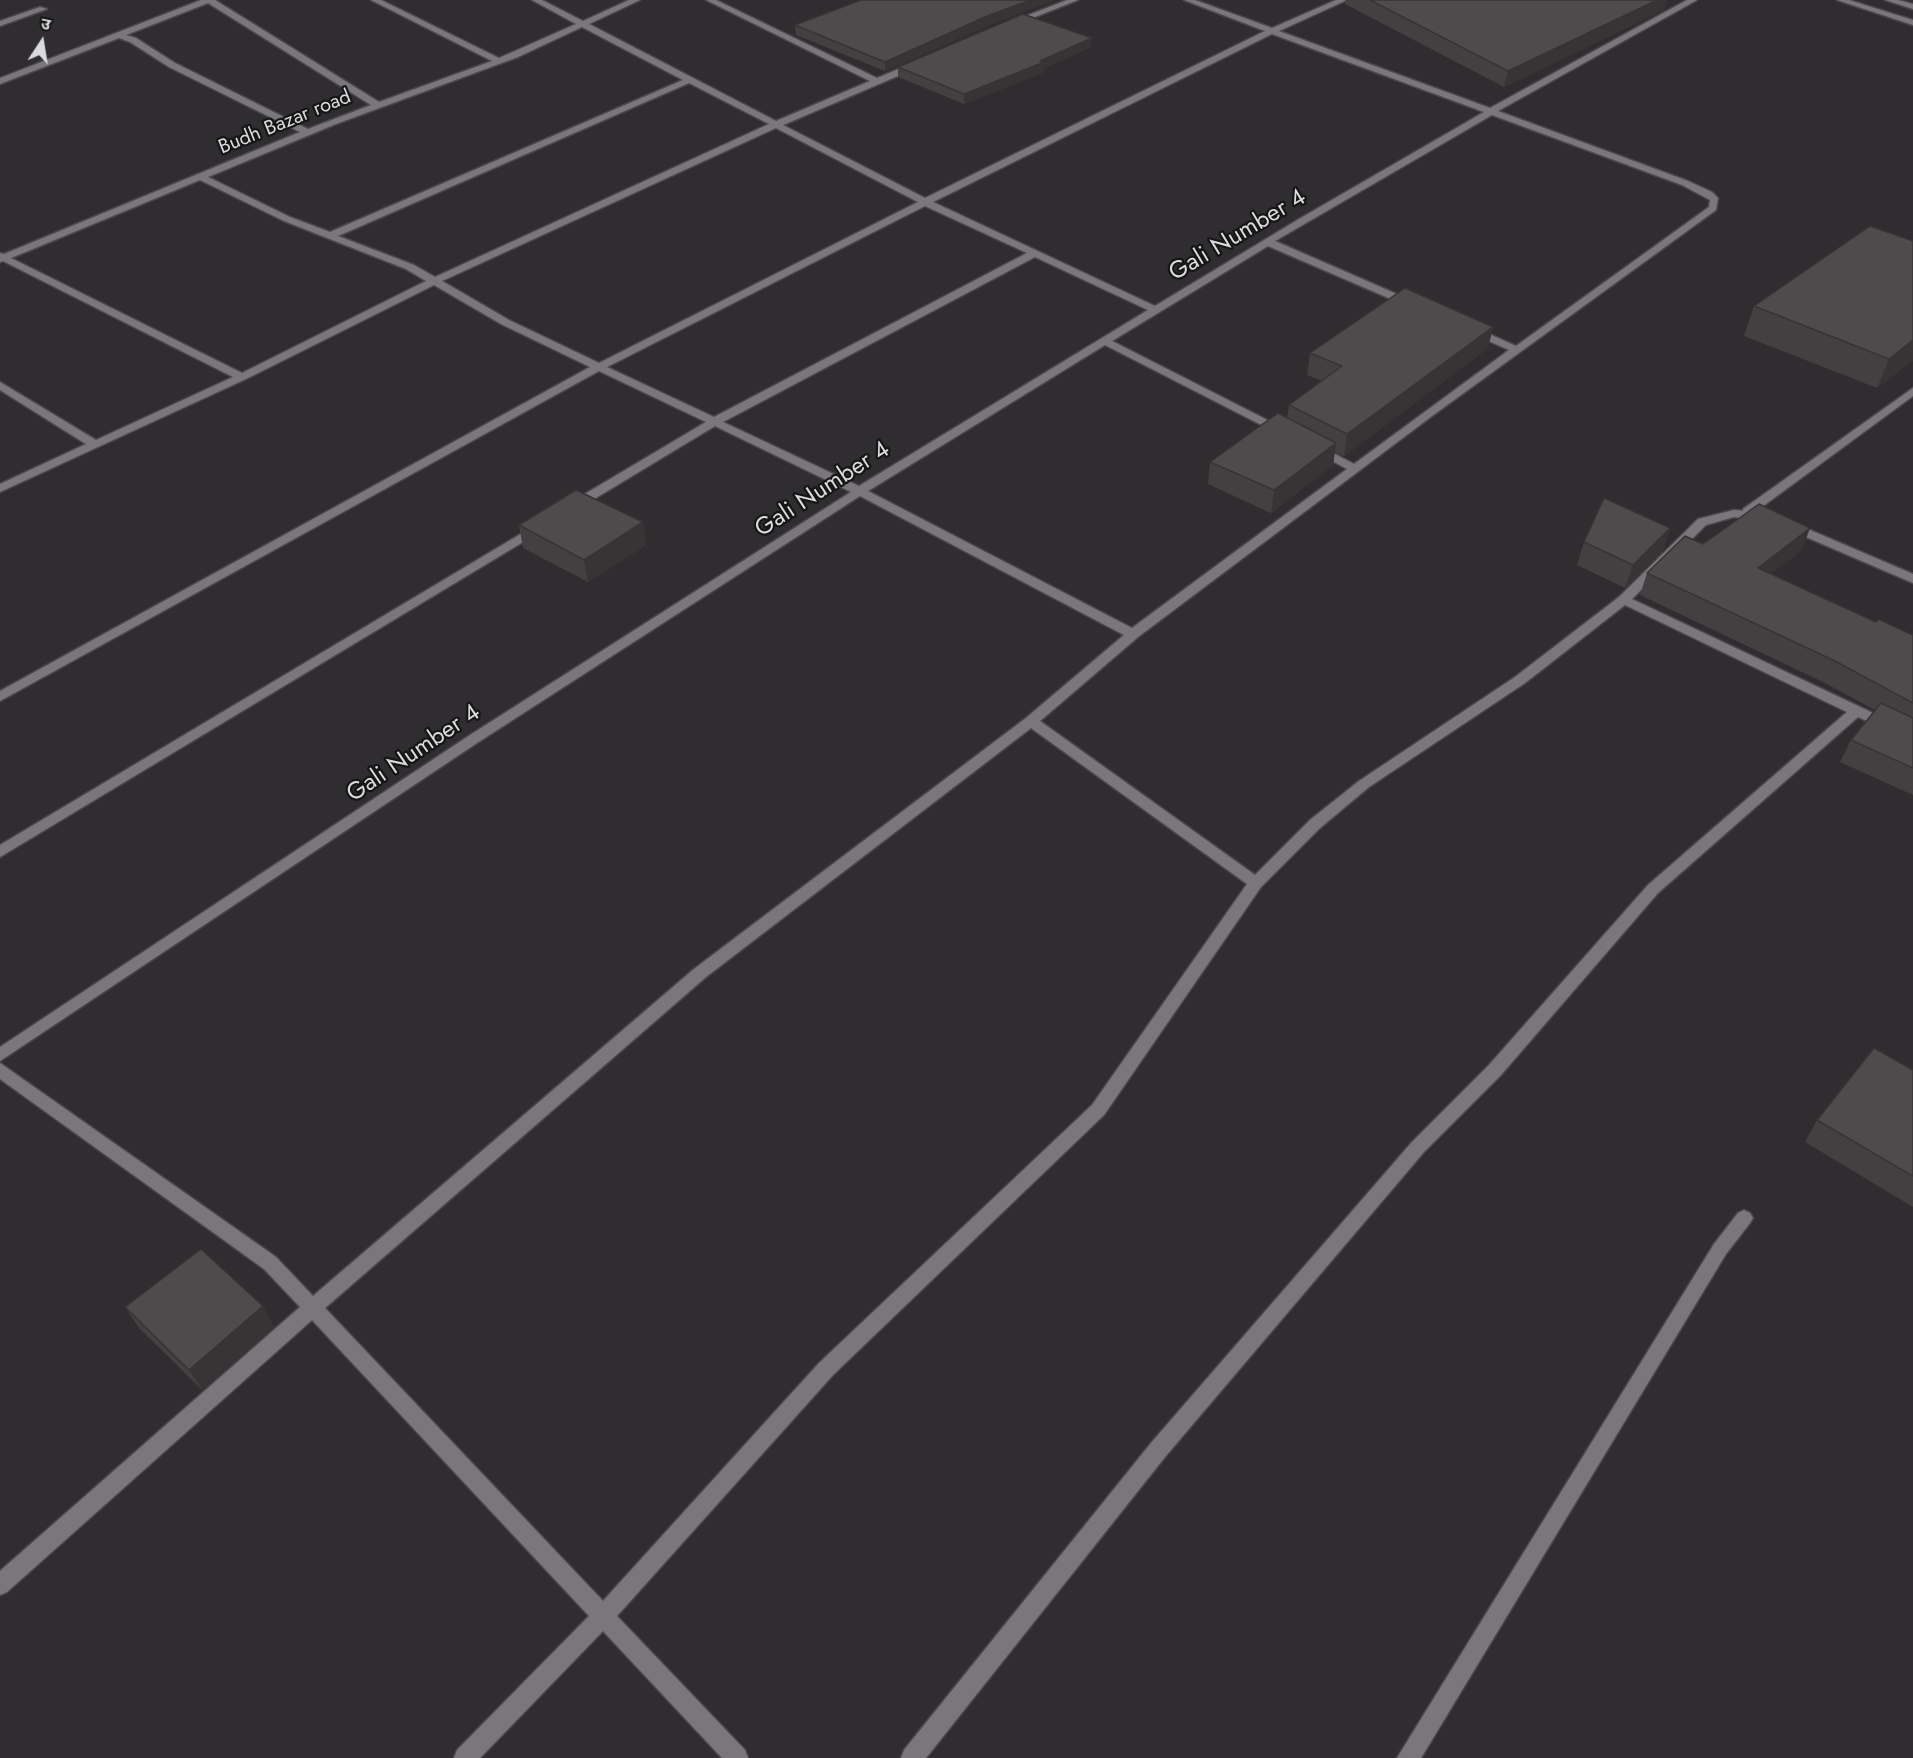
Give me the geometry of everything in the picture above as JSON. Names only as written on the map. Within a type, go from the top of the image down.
[{"type":"street","points":[[0,81],[208,0],[377,105]]},
{"type":"street","points":[[375,0],[499,61]]},
{"type":"street","points":[[536,0],[925,202],[1156,310]]},
{"type":"street","name":"Budh Bazar road","points":[[1,258],[307,132],[499,61],[636,0]]},
{"type":"street","points":[[710,0],[878,82]]},
{"type":"street","points":[[1002,27],[1074,0]]},
{"type":"street","points":[[0,1585],[312,1308],[700,973],[1031,721],[1133,634],[1355,468],[1713,208],[1715,200],[1709,194],[1685,183],[1188,0]]},
{"type":"street","name":"Gali Number 4","points":[[0,1055],[472,740],[859,491],[1268,242],[1568,67],[1693,0]]},
{"type":"street","points":[[1841,0],[1913,23]]},
{"type":"street","points":[[1889,0],[1913,7]]},
{"type":"street","points":[[0,697],[598,367],[925,202],[1274,30],[1339,1]]},
{"type":"street","points":[[0,24],[43,9]]},
{"type":"street","points":[[119,35],[133,40],[172,64],[307,132]]},
{"type":"street","points":[[0,488],[242,377],[434,281],[777,124],[930,58]]},
{"type":"street","points":[[329,236],[689,80]]},
{"type":"street","points":[[201,177],[287,219],[410,267],[505,322],[859,491],[1133,634]]},
{"type":"street","points":[[1268,242],[1420,308]]},
{"type":"street","points":[[0,852],[714,422],[1035,253]]},
{"type":"street","points":[[1,258],[242,377]]},
{"type":"street","points":[[1463,326],[1517,350]]},
{"type":"street","points":[[1105,341],[1355,468]]},
{"type":"street","points":[[0,385],[96,445]]},
{"type":"street","points":[[1748,512],[1913,391]]},
{"type":"street","points":[[465,1758],[604,1615],[826,1369],[1098,1110],[1256,883],[1315,824],[1364,784],[1520,680],[1624,600],[1702,522],[1717,515],[1748,512],[1801,528],[1913,579]]},
{"type":"street","points":[[1624,600],[1913,738]]},
{"type":"street","points":[[912,1758],[1158,1450],[1418,1147],[1495,1070],[1653,889],[1856,711]]},
{"type":"street","points":[[1031,721],[1256,883]]},
{"type":"street","points":[[0,1070],[270,1263],[737,1758]]},
{"type":"street","points":[[1408,1758],[1720,1249],[1744,1218]]},
{"type":"building","points":[[861,0],[1031,0],[987,16],[885,62],[795,25]]},
{"type":"building","points":[[1370,0],[1657,0],[1508,71]]},
{"type":"building","points":[[1023,14],[1092,38],[1040,61],[1044,62],[964,94],[898,67]]},
{"type":"building","points":[[1870,226],[1913,241],[1913,340],[1889,359],[1754,306]]},
{"type":"building","points":[[1405,288],[1493,327],[1347,434],[1289,405],[1342,366],[1310,353]]},
{"type":"building","points":[[1278,413],[1336,443],[1274,490],[1210,462]]},
{"type":"building","points":[[576,490],[643,522],[584,560],[519,525]]},
{"type":"building","points":[[1604,498],[1670,528],[1633,565],[1584,542]]},
{"type":"building","points":[[1759,504],[1810,528],[1758,568],[1876,622],[1878,619],[1913,635],[1913,703],[1835,661],[1647,573],[1685,536],[1703,544]]},
{"type":"building","points":[[1881,703],[1913,718],[1913,768],[1851,740]]},
{"type":"building","points":[[1874,1048],[1913,1070],[1913,1176],[1817,1120]]},
{"type":"building","points":[[201,1249],[263,1306],[189,1370],[125,1307]]}]
